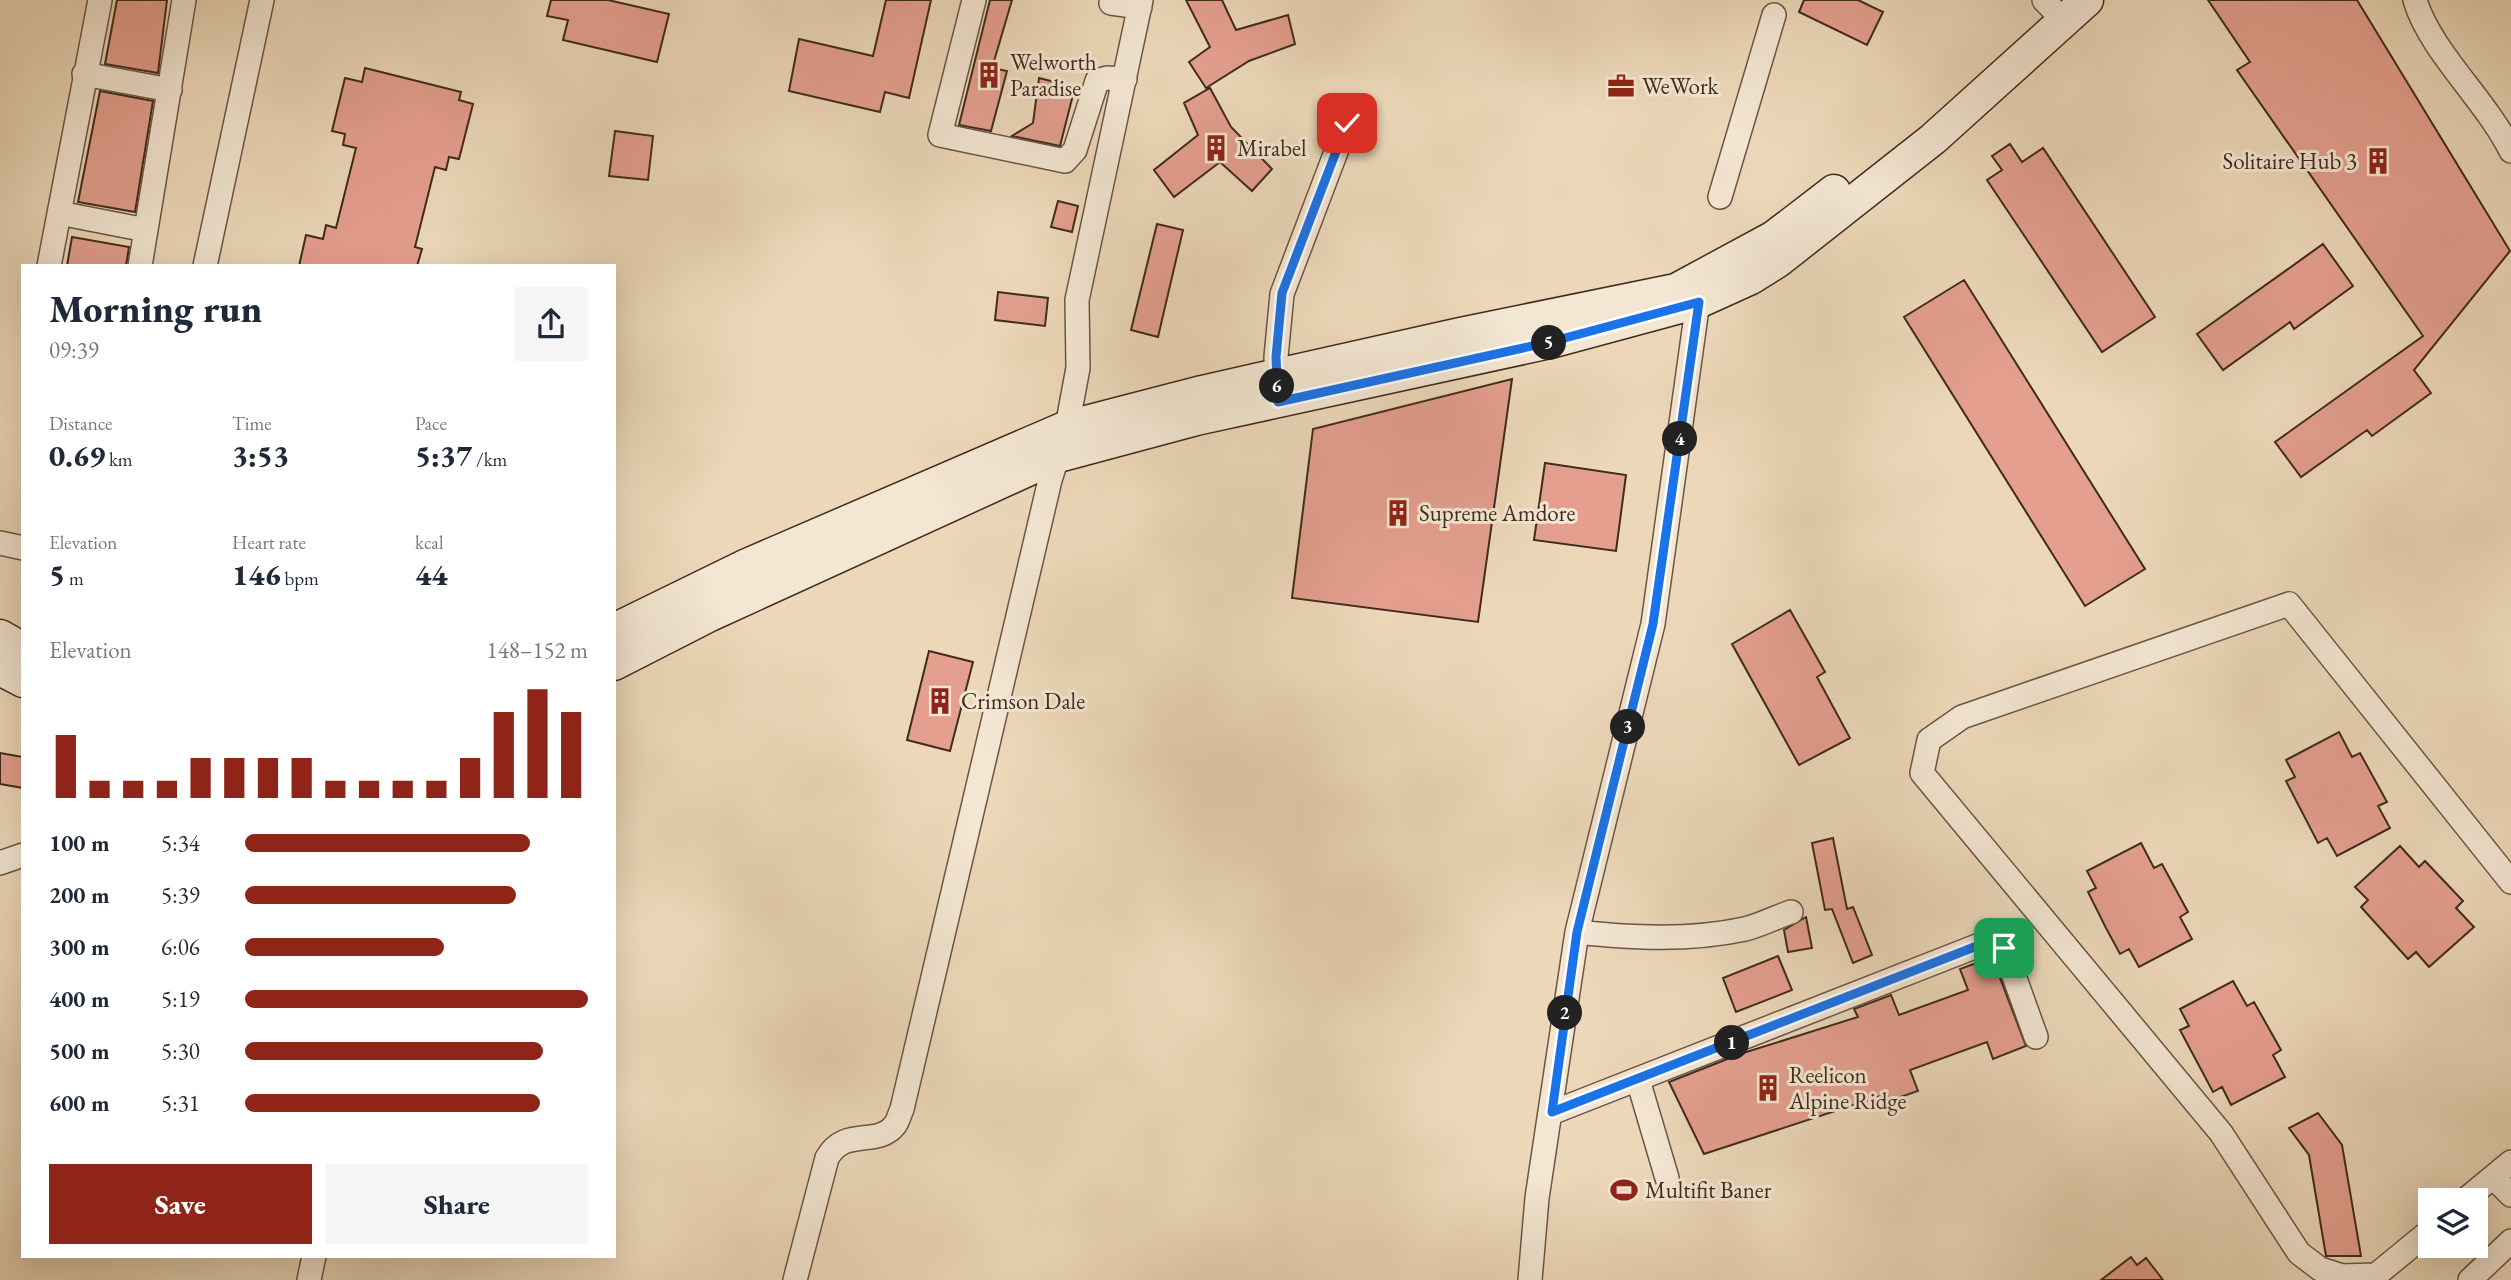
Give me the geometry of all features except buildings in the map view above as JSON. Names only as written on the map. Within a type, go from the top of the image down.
[{"type":"street","points":[[49,264],[100,0]]},
{"type":"street","points":[[140,264],[184,0]]},
{"type":"street","points":[[205,264],[262,0]]},
{"type":"street","points":[[974,0],[940,135],[1065,161],[1075,150],[1097,80],[1125,79]]},
{"type":"street","points":[[795,1280],[827,1158],[832,1148],[841,1141],[878,1136],[895,1126],[902,1109],[1078,368],[1077,300],[1141,4],[1111,2],[1112,0]]},
{"type":"street","points":[[616,629],[747,565],[1062,441],[1277,389],[1460,334],[1676,290],[1700,290],[1838,188],[2053,7],[2087,0]]},
{"type":"street","points":[[2415,0],[2421,21],[2498,126],[2511,151]]},
{"type":"street","points":[[1720,197],[1774,15]]},
{"type":"street","points":[[84,74],[170,90]]},
{"type":"street","points":[[1277,389],[1279,312],[1284,286],[1347,123]]},
{"type":"street","points":[[60,213],[146,230]]},
{"type":"street","points":[[1531,1280],[1537,1198],[1577,932],[1653,624],[1700,290]]},
{"type":"street","points":[[616,663],[1062,441]]},
{"type":"street","points":[[0,543],[21,548]]},
{"type":"street","points":[[2418,1241],[2376,1275],[2342,1276],[2320,1269],[2299,1253],[2221,1133],[1922,773],[1929,740],[1962,717],[2289,604],[2511,882]]},
{"type":"street","points":[[0,636],[21,648]]},
{"type":"street","points":[[0,669],[21,680]]},
{"type":"street","points":[[0,863],[21,856]]},
{"type":"street","points":[[1577,932],[1634,938],[1698,936],[1747,928],[1791,912]]},
{"type":"street","points":[[1552,1112],[1982,944],[1994,942],[2004,948],[2036,1037]]},
{"type":"street","points":[[1637,1080],[1667,1178]]},
{"type":"street","points":[[2480,1188],[2511,1162]]},
{"type":"street","points":[[2493,1177],[2511,1195]]},
{"type":"street","points":[[2470,1280],[2511,1241]]},
{"type":"street","points":[[309,1280],[314,1258]]},
{"type":"place","name":"Welworth Paradise","points":[[989,75]]},
{"type":"place","name":"WeWork","points":[[1621,86]]},
{"type":"place","name":"Mirabel","points":[[1216,148]]},
{"type":"place","name":"Solitaire Hub 3","points":[[2378,161]]},
{"type":"place","name":"Supreme Amdore","points":[[1398,513]]},
{"type":"place","name":"Crimson Dale","points":[[940,701]]},
{"type":"place","name":"Reelicon Alpine Ridge","points":[[1768,1088]]},
{"type":"place","name":"Multifit Baner","points":[[1624,1190]]},
{"type":"route","points":[[1347,123],[1282,293],[1276,357],[1278,402],[1550,342],[1699,302],[1653,624],[1577,932],[1552,1112],[1982,944],[1994,942],[2004,948]]}]
